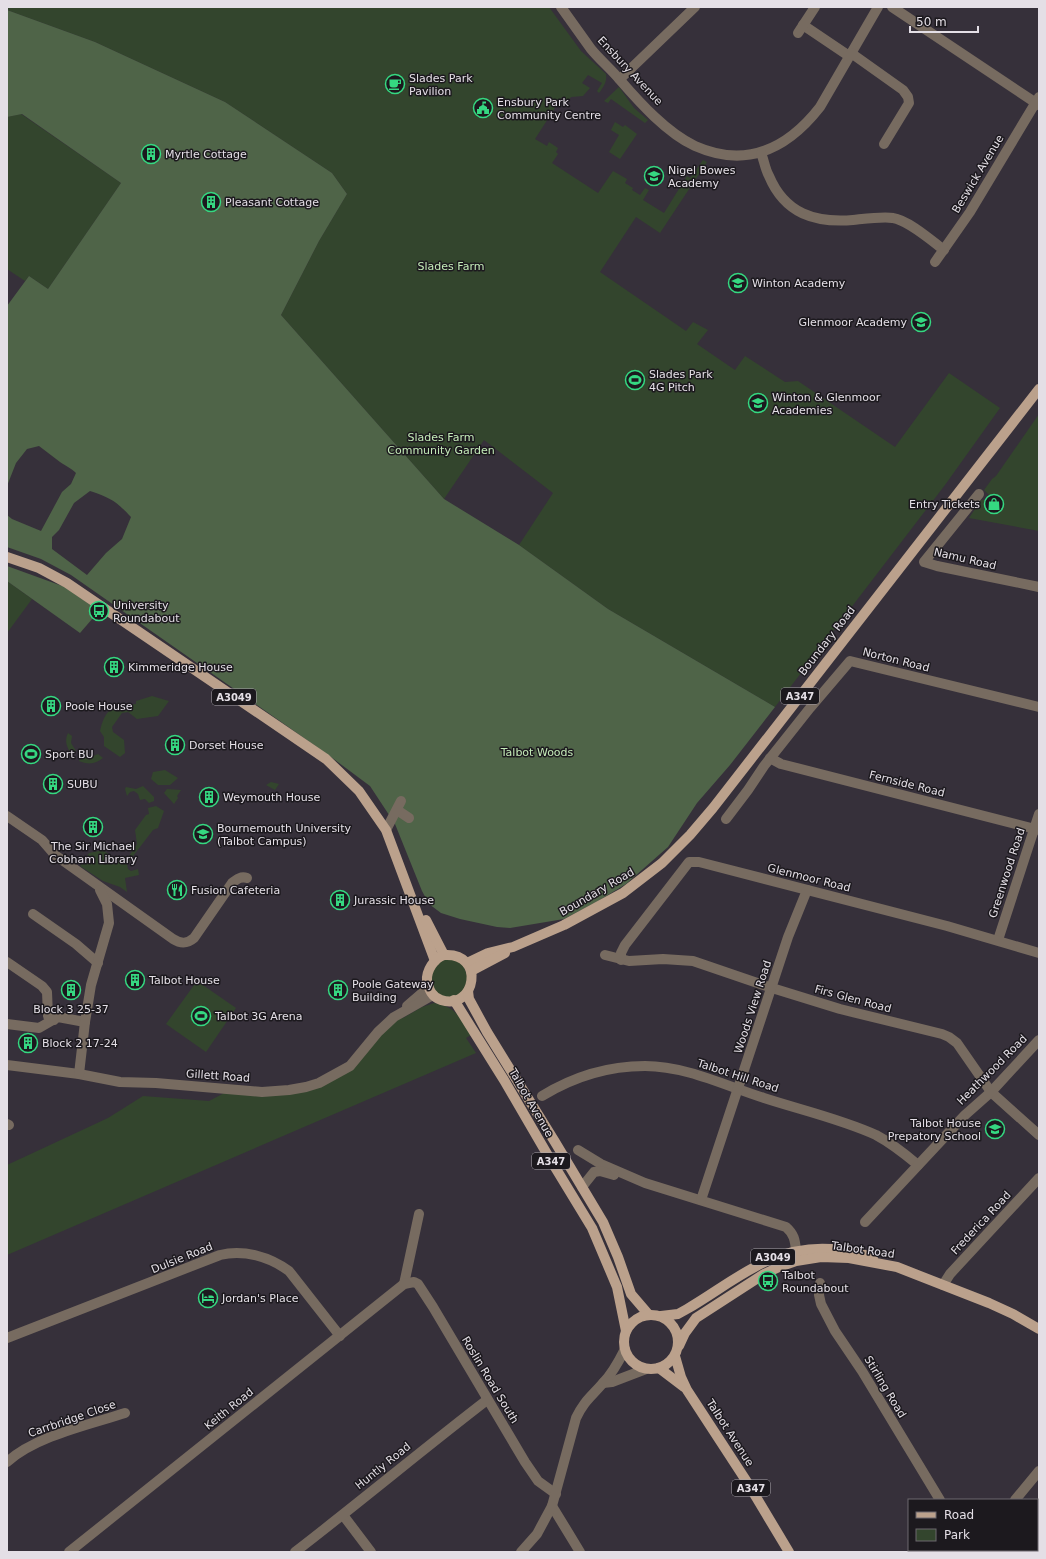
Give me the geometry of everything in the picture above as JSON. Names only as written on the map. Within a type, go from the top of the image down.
[{"type":"main road","name":"Boundary Road","points":[[469,967],[564,925],[623,893],[662,863],[690,835],[718,802],[1039,389]]},
{"type":"main road","name":"A3049","points":[[7,557],[40,568],[67,583],[326,759],[359,791],[386,830],[409,888],[435,961]]},
{"type":"main road","name":"A3049","points":[[409,888],[444,955]]},
{"type":"main road","points":[[468,991],[461,998],[454,1000],[440,999],[431,991],[427,975],[438,957],[444,955],[457,956],[469,967]]},
{"type":"main road","name":"A347","points":[[468,991],[472,981],[469,967]]},
{"type":"main road","name":"Talbot Avenue","points":[[468,991],[469,999],[485,1028],[582,1187],[611,1239],[631,1294],[649,1315]]},
{"type":"main road","name":"Talbot Avenue","points":[[454,1000],[504,1080],[592,1228],[617,1287],[626,1331]]},
{"type":"main road","name":"A3049","points":[[661,1316],[678,1314],[687,1310],[751,1269],[773,1257],[796,1250],[846,1250],[866,1255],[897,1267]]},
{"type":"main road","name":"Talbot Road","points":[[678,1346],[684,1334],[696,1318],[764,1274],[779,1267],[808,1259],[833,1256],[897,1267],[943,1284],[995,1306],[1038,1327]]},
{"type":"main road","points":[[625,1349],[633,1362],[646,1369],[659,1368],[668,1364],[675,1356],[678,1346],[678,1338],[675,1328],[670,1322],[661,1316],[641,1316],[634,1321],[626,1331]]},
{"type":"main road","name":"A347","points":[[625,1349],[624,1340],[626,1331]]},
{"type":"main road","name":"Talbot Avenue","points":[[675,1356],[681,1377],[687,1390],[747,1482],[789,1552]]},
{"type":"main road","name":"Talbot Avenue","points":[[659,1368],[687,1390]]},
{"type":"street","name":"Ensbury Avenue","points":[[561,7],[592,49],[620,79],[635,98],[682,138],[695,146],[728,155],[761,153],[774,148],[791,137],[810,120],[820,107],[878,7]]},
{"type":"street","points":[[620,79],[695,7]]},
{"type":"street","points":[[815,7],[800,29],[850,55],[903,90],[908,97],[909,103],[884,144]]},
{"type":"street","points":[[892,7],[1038,102]]},
{"type":"street","name":"Beswick Avenue","points":[[936,262],[960,227],[1038,102]]},
{"type":"street","points":[[761,153],[768,175],[774,187],[787,204],[810,217],[834,222],[893,218],[915,228],[944,250]]},
{"type":"street","name":"Namu Road","points":[[979,494],[924,562],[1039,587]]},
{"type":"street","name":"Norton Road","points":[[726,819],[770,758],[850,661],[1039,707]]},
{"type":"street","name":"Fernside Road","points":[[770,758],[781,764],[1037,829]]},
{"type":"street","points":[[386,830],[399,805],[409,818]]},
{"type":"street","name":"Greenwood Road","points":[[998,940],[1037,829],[1039,814]]},
{"type":"street","points":[[7,816],[42,840],[55,855],[98,887],[180,943],[185,943],[194,938],[236,879],[243,877],[247,878]]},
{"type":"street","name":"Glenmoor Road","points":[[621,960],[621,954],[625,945],[689,862],[699,862],[902,914],[998,940],[1039,953]]},
{"type":"street","points":[[79,1074],[91,986],[109,923],[107,904],[98,887]]},
{"type":"street","name":"Woods View Road","points":[[701,1200],[788,937],[807,890]]},
{"type":"street","points":[[33,914],[76,944],[98,963]]},
{"type":"street","name":"Firs Glen Road","points":[[605,955],[629,961],[663,959],[693,961],[840,1009],[932,1031],[949,1037],[957,1043],[965,1053],[991,1092],[1039,1135]]},
{"type":"street","points":[[7,962],[42,986],[47,992],[48,1016],[54,1020]]},
{"type":"street","name":"Gillett Road","points":[[7,1065],[79,1074],[120,1082],[156,1083],[262,1092],[289,1090],[319,1083],[350,1066],[378,1032],[431,991]]},
{"type":"street","points":[[7,1024],[40,1028],[58,1017],[85,1022]]},
{"type":"street","name":"Heathwood Road","points":[[865,1222],[965,1115],[991,1092],[1039,1040]]},
{"type":"street","name":"Talbot Hill Road","points":[[542,1096],[558,1086],[577,1078],[607,1070],[647,1066],[682,1071],[855,1127],[877,1136],[896,1147],[918,1165]]},
{"type":"street","points":[[578,1150],[601,1164],[645,1183],[786,1227],[791,1230],[795,1237],[796,1250]]},
{"type":"street","points":[[582,1187],[594,1172],[600,1171],[627,1180],[645,1183]]},
{"type":"street","name":"Frederica Road","points":[[943,1284],[950,1274],[1039,1178]]},
{"type":"street","points":[[404,1284],[419,1214]]},
{"type":"street","name":"Dulsie Road","points":[[7,1338],[220,1255],[230,1253],[265,1258],[281,1265],[289,1271],[340,1336]]},
{"type":"street","name":"Roslin Road South","points":[[404,1284],[414,1282],[421,1288],[525,1462],[538,1481],[556,1494]]},
{"type":"street","name":"Stirling Road","points":[[820,1283],[819,1295],[821,1304],[835,1331],[862,1371],[939,1499]]},
{"type":"street","name":"Keith Road","points":[[69,1552],[404,1284]]},
{"type":"street","points":[[521,1552],[537,1534],[552,1506],[576,1418],[588,1397],[603,1383],[625,1349]]},
{"type":"street","points":[[603,1383],[612,1382],[646,1369]]},
{"type":"street","name":"Huntly Road","points":[[295,1552],[487,1400]]},
{"type":"street","name":"Carrbridge Close","points":[[7,1462],[14,1455],[30,1445],[125,1413]]},
{"type":"street","points":[[1016,1499],[1039,1471]]},
{"type":"street","points":[[552,1506],[580,1552]]},
{"type":"street","points":[[343,1515],[371,1552]]},
{"type":"green space","points":[[7,7],[549,7],[581,51],[606,74],[605,84],[599,93],[597,91],[602,83],[588,75],[582,83],[590,88],[583,96],[571,97],[568,101],[562,97],[535,139],[547,146],[549,142],[558,148],[556,152],[558,154],[552,163],[598,193],[613,171],[627,179],[625,183],[640,195],[645,188],[649,190],[643,200],[664,213],[687,176],[690,178],[703,160],[707,162],[660,233],[636,217],[600,272],[686,331],[693,322],[708,330],[697,344],[735,370],[745,356],[785,382],[798,381],[895,447],[949,373],[1000,408],[945,485],[775,707],[608,609],[519,545],[553,493],[484,440],[444,499],[281,315],[319,241],[347,194],[332,173],[225,102],[95,42],[7,10]]},
{"type":"green space","name":"Talbot Woods","points":[[7,10],[95,42],[225,102],[332,173],[347,194],[319,241],[281,315],[444,499],[519,545],[608,609],[775,707],[730,765],[697,803],[668,847],[626,884],[564,919],[510,928],[497,927],[460,919],[441,913],[429,904],[422,891],[395,824],[370,786],[327,754],[71,575],[41,559],[7,547],[7,515],[12,519],[41,531],[62,492],[71,484],[76,473],[39,446],[27,449],[16,463],[7,486],[7,306],[29,276],[48,289],[121,183],[22,114],[7,117]],"holes":[[[90,491],[113,501],[131,517],[122,539],[106,553],[87,575],[52,549],[52,537],[59,530],[74,503]]]},
{"type":"green space","points":[[619,87],[634,108],[648,120],[645,123],[611,99],[608,103],[604,101]]},
{"type":"green space","points":[[21,114],[121,183],[48,289],[29,276],[25,281],[7,269],[7,117]]},
{"type":"green space","points":[[615,122],[623,127],[625,125],[637,134],[620,159],[609,152],[619,135],[611,130]]},
{"type":"green space","points":[[1039,414],[1039,531],[969,518],[981,500],[985,500],[989,495],[984,490],[996,476]]},
{"type":"green space","points":[[7,566],[65,587],[99,611],[80,633],[7,581]]},
{"type":"green space","points":[[7,581],[32,599],[7,633]]},
{"type":"green space","points":[[152,696],[169,701],[158,716],[137,719],[128,712],[122,713],[112,727],[113,732],[124,740],[125,753],[120,757],[104,746],[104,737],[100,731],[102,723],[108,712],[116,707],[136,704],[136,701]]},
{"type":"green space","points":[[68,733],[72,736],[71,743],[76,751],[72,755],[66,739]]},
{"type":"green space","points":[[98,754],[103,758],[98,762],[86,763],[79,761],[82,755],[91,757]]},
{"type":"green space","points":[[165,770],[178,778],[170,785],[158,785],[151,779],[153,772]]},
{"type":"green space","points":[[271,782],[279,784],[275,790],[266,785]]},
{"type":"green space","points":[[143,786],[154,797],[154,801],[149,803],[145,799],[140,800],[138,794],[134,791],[130,792],[127,796],[125,789],[126,787],[136,789]]},
{"type":"green space","points":[[167,789],[181,790],[174,804],[164,793]]},
{"type":"green space","points":[[156,806],[164,811],[158,828],[153,830],[127,864],[128,869],[131,871],[138,869],[139,875],[125,878],[127,892],[120,887],[103,881],[80,866],[89,853],[103,850],[114,858],[129,856],[137,844],[135,830],[146,815],[149,814],[148,808]]},
{"type":"green space","points":[[461,958],[471,987],[448,1001],[429,987],[435,961]]},
{"type":"green space","name":"Talbot 3G Arena","points":[[197,981],[236,1008],[206,1052],[166,1024]]},
{"type":"green space","points":[[434,1003],[448,1007],[457,1014],[471,1035],[466,1038],[476,1053],[7,1255],[7,1165],[108,1118],[143,1096],[209,1101],[232,1089],[289,1090],[350,1066],[400,1013],[403,1018],[422,1007]]},
{"type":"place","name":"Slades Park Pavilion","points":[[395,84]]},
{"type":"place","name":"Ensbury Park Community Centre","points":[[483,108]]},
{"type":"place","name":"Myrtle Cottage","points":[[151,154]]},
{"type":"place","name":"Nigel Bowes Academy","points":[[654,176]]},
{"type":"place","name":"Pleasant Cottage","points":[[211,202]]},
{"type":"place","name":"Winton Academy","points":[[738,283]]},
{"type":"place","name":"Glenmoor Academy","points":[[921,322]]},
{"type":"place","name":"Slades Park 4G Pitch","points":[[635,380]]},
{"type":"place","name":"Winton & Glenmoor Academies","points":[[758,403]]},
{"type":"place","name":"Entry Tickets","points":[[994,504]]},
{"type":"place","name":"University Roundabout","points":[[99,611]]},
{"type":"place","name":"Kimmeridge House","points":[[114,667]]},
{"type":"place","name":"Poole House","points":[[51,706]]},
{"type":"place","name":"Dorset House","points":[[175,745]]},
{"type":"place","name":"Sport BU","points":[[31,754]]},
{"type":"place","name":"SUBU","points":[[53,784]]},
{"type":"place","name":"Weymouth House","points":[[209,797]]},
{"type":"place","name":"The Sir Michael Cobham Library","points":[[93,827]]},
{"type":"place","name":"Bournemouth University (Talbot Campus)","points":[[203,834]]},
{"type":"place","name":"Fusion Cafeteria","points":[[177,890]]},
{"type":"place","name":"Jurassic House","points":[[340,900]]},
{"type":"place","name":"Talbot House","points":[[135,980]]},
{"type":"place","name":"Block 3 25-37","points":[[71,990]]},
{"type":"place","name":"Poole Gateway Building","points":[[338,990]]},
{"type":"place","name":"Talbot 3G Arena","points":[[201,1016]]},
{"type":"place","name":"Block 2 17-24","points":[[28,1043]]},
{"type":"place","name":"Talbot House Prepatory School","points":[[995,1129]]},
{"type":"place","name":"Talbot Roundabout","points":[[768,1281]]},
{"type":"place","name":"Jordan's Place","points":[[208,1298]]},
{"type":"park label","name":"Slades Farm","points":[[451,266]]},
{"type":"park label","name":"Slades Farm Community Garden","points":[[441,443]]}]
